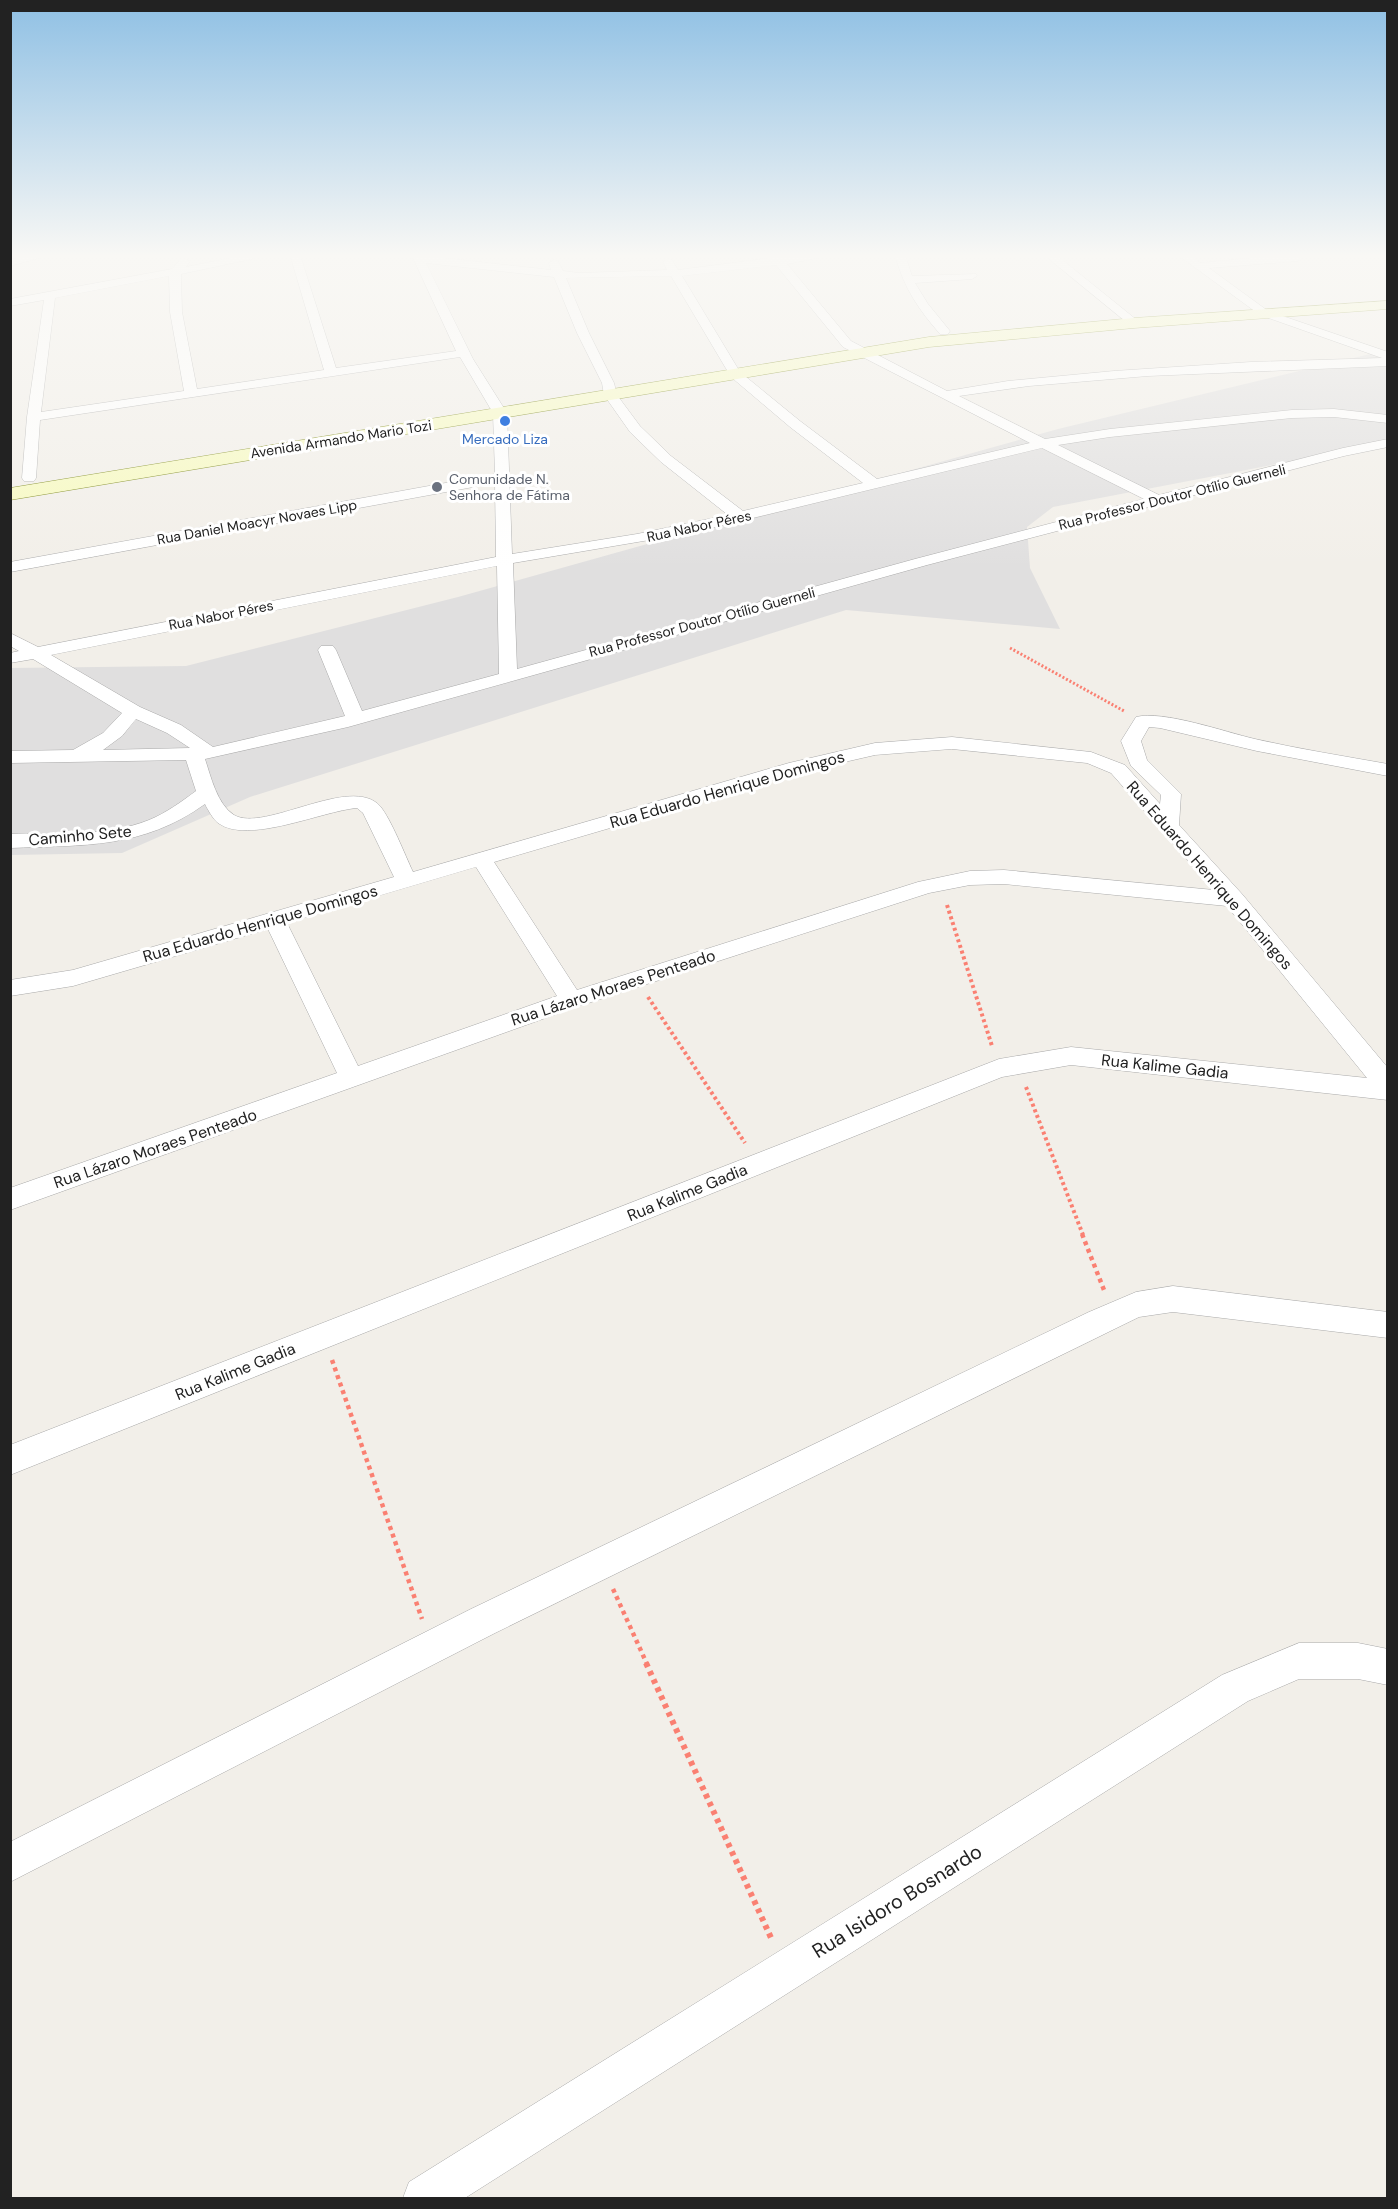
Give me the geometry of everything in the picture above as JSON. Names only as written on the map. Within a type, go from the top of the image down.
[{"type":"street","points":[[29,478],[41,361]]},
{"type":"street","points":[[185,361],[191,393]]},
{"type":"street","points":[[327,361],[331,373]]},
{"type":"street","points":[[34,417],[411,361]]},
{"type":"street","points":[[470,361],[496,408],[503,477],[508,675]]},
{"type":"street","points":[[597,361],[610,389],[635,429],[666,459],[741,517]]},
{"type":"street","points":[[727,361],[732,369],[795,424],[875,485]]},
{"type":"street","name":"Avenida Armando Mario Tozi","points":[[10,494],[496,408],[778,361]]},
{"type":"street","points":[[880,361],[1157,500]]},
{"type":"street","points":[[946,395],[1023,382],[1148,372],[1254,365],[1388,362]]},
{"type":"street","name":"Avenida Armando Mario Tozi","points":[[10,482],[496,408]]},
{"type":"street","name":"Rua Nabor Péres","points":[[10,658],[504,560],[637,539],[741,517],[1046,443],[1122,432],[1292,414],[1334,413],[1388,419]]},
{"type":"street","name":"Rua Professor Doutor Otílio Guerneli","points":[[10,757],[202,753],[354,718],[1157,500],[1343,452],[1388,443]]},
{"type":"street","name":"Rua Daniel Moacyr Novaes Lipp","points":[[10,567],[503,477]]},
{"type":"street","points":[[10,638],[133,711],[174,729],[202,753],[207,793],[227,820],[238,824],[254,824],[341,803],[361,802],[372,810],[407,881]]},
{"type":"street","points":[[327,650],[354,718]]},
{"type":"street","points":[[76,757],[120,730],[133,711]]},
{"type":"street","points":[[1169,826],[1170,794],[1138,762],[1131,741],[1143,722],[1160,722],[1257,745],[1388,770]]},
{"type":"street","name":"Rua Eduardo Henrique Domingos","points":[[10,988],[73,978],[482,860],[796,766],[875,749],[952,743],[1091,758],[1118,769],[1234,899],[1388,1088]]},
{"type":"street","name":"Caminho Sete","points":[[10,841],[134,831],[153,826],[178,814],[207,793]]},
{"type":"street","points":[[482,860],[571,999]]},
{"type":"street","name":"Rua Lázaro Moraes Penteado","points":[[10,1198],[571,999],[940,884],[970,878],[1004,877],[1234,899]]},
{"type":"street","points":[[274,919],[352,1078]]},
{"type":"street","name":"Rua Kalime Gadia","points":[[10,1460],[1008,1066],[1071,1056],[1388,1088]]},
{"type":"street","points":[[10,1863],[432,1647],[1136,1305],[1173,1299],[1388,1325]]},
{"type":"street","name":"Rua Isidoro Bosnardo","points":[[426,2199],[1235,1688],[1299,1661],[1358,1661],[1388,1666]]},
{"type":"path","points":[[1010,648],[1143,722]]},
{"type":"path","points":[[940,884],[1008,1066],[1113,1315]]},
{"type":"path","points":[[636,979],[759,1163]]},
{"type":"path","points":[[324,1336],[432,1647]]},
{"type":"path","points":[[602,1563],[786,1971]]},
{"type":"shaded area","points":[[1341,361],[1387,361],[1387,447],[1303,459],[1053,507],[1027,527],[1030,568],[1060,629],[846,610],[250,797],[122,853],[11,855],[10,668],[186,666],[458,597],[1058,429]]},
{"type":"place","name":"Mercado Liza","points":[[505,421]]},
{"type":"place","name":"Comunidade N. Senhora de Fátima","points":[[437,487]]}]
